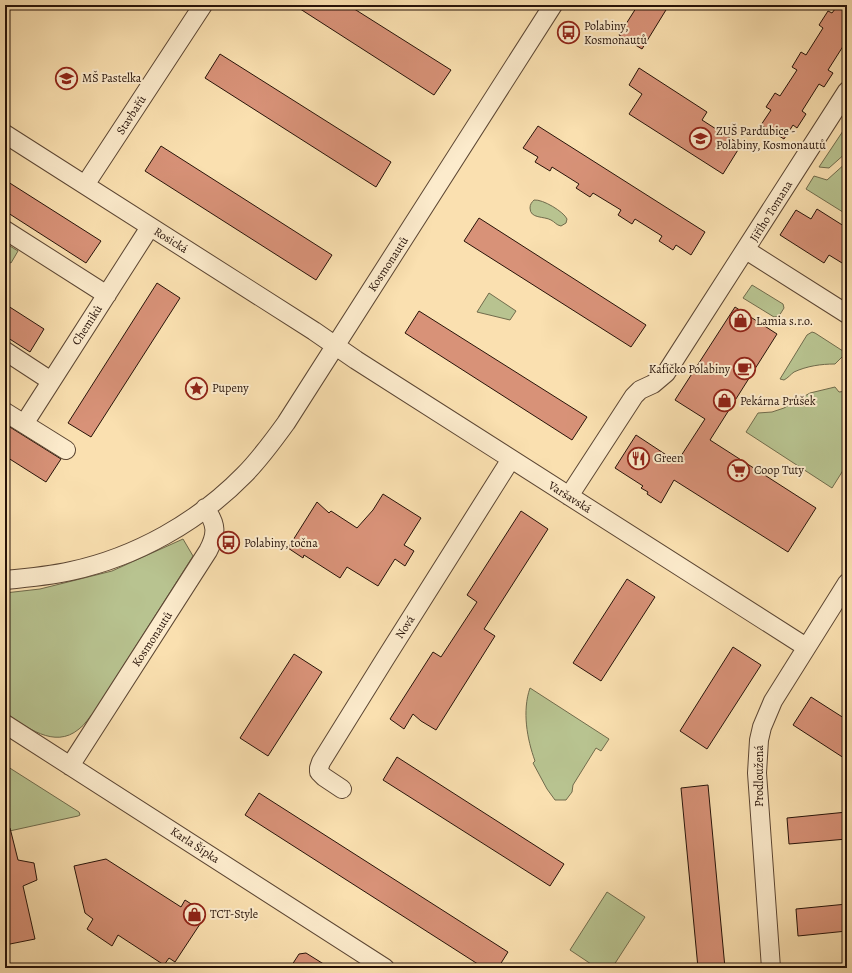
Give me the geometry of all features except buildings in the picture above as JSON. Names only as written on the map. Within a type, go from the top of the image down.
[{"type":"street","name":"Stavbařů","points":[[85,185],[203,5]]},
{"type":"street","name":"Kosmonautů","points":[[5,580],[72,571],[122,555],[163,537],[205,508],[244,476],[286,423],[553,5]]},
{"type":"street","name":"Jiřího Tomana","points":[[847,91],[746,250],[847,314]]},
{"type":"street","name":"Rosická","points":[[5,134],[314,331],[335,346]]},
{"type":"street","name":"Chemiků","points":[[24,424],[150,226]]},
{"type":"street","points":[[5,230],[106,295]]},
{"type":"street","points":[[569,496],[634,396],[640,390],[653,384],[666,373],[746,250]]},
{"type":"street","name":"Varšavská","points":[[335,346],[806,647]]},
{"type":"street","points":[[5,352],[51,381]]},
{"type":"street","points":[[5,412],[66,450]]},
{"type":"street","name":"Nová","points":[[342,789],[319,772],[321,762],[511,459]]},
{"type":"street","name":"Kosmonautů","points":[[70,766],[208,551],[214,538],[214,527],[211,516],[205,508]]},
{"type":"street","name":"Prodloužená","points":[[771,968],[758,786],[759,740],[766,714],[806,647],[847,583]]},
{"type":"street","name":"Karla Šípka","points":[[5,724],[385,968]]},
{"type":"green space","points":[[847,125],[847,152],[829,168],[819,167]]},
{"type":"green space","points":[[847,162],[846,214],[806,189],[814,176],[827,180]]},
{"type":"green space","points":[[534,200],[548,204],[558,210],[567,219],[566,223],[561,226],[551,220],[532,214],[530,207]]},
{"type":"green space","points":[[5,243],[18,251],[11,263],[5,260]]},
{"type":"green space","points":[[752,285],[783,304],[784,308],[779,316],[774,317],[743,298]]},
{"type":"green space","points":[[489,293],[516,311],[510,320],[477,312]]},
{"type":"green space","points":[[812,332],[846,353],[835,364],[809,367],[794,372],[784,380],[780,379],[807,335]]},
{"type":"green space","points":[[835,387],[839,392],[847,391],[847,464],[832,488],[746,432],[758,413],[772,412],[784,408],[810,393]]},
{"type":"green space","points":[[183,539],[193,556],[94,712],[81,727],[70,735],[50,737],[40,734],[5,713],[5,593],[40,589],[112,571]]},
{"type":"green space","points":[[530,688],[609,739],[601,751],[596,748],[573,785],[572,792],[566,800],[555,800],[547,789],[533,763],[535,761],[526,725],[526,706]]},
{"type":"green space","points":[[5,765],[79,812],[80,815],[5,832]]},
{"type":"green space","points":[[607,892],[645,917],[612,968],[597,968],[570,950]]},
{"type":"place","name":"Polabiny, Kosmonautů","points":[[569,33]]},
{"type":"place","name":"MŠ Pastelka","points":[[67,78]]},
{"type":"place","name":"ZUŠ Pardubice - Polabiny, Kosmonautů","points":[[701,138]]},
{"type":"place","name":"Lamia s.r.o.","points":[[741,321]]},
{"type":"place","name":"Kafíčko Polabiny","points":[[745,369]]},
{"type":"place","name":"Pupeny","points":[[197,388]]},
{"type":"place","name":"Pekárna Průšek","points":[[725,401]]},
{"type":"place","name":"Green","points":[[638,458]]},
{"type":"place","name":"Coop Tuty","points":[[739,470]]},
{"type":"place","name":"Polabiny, točna","points":[[228,543]]},
{"type":"place","name":"TCT-Style","points":[[194,914]]}]
